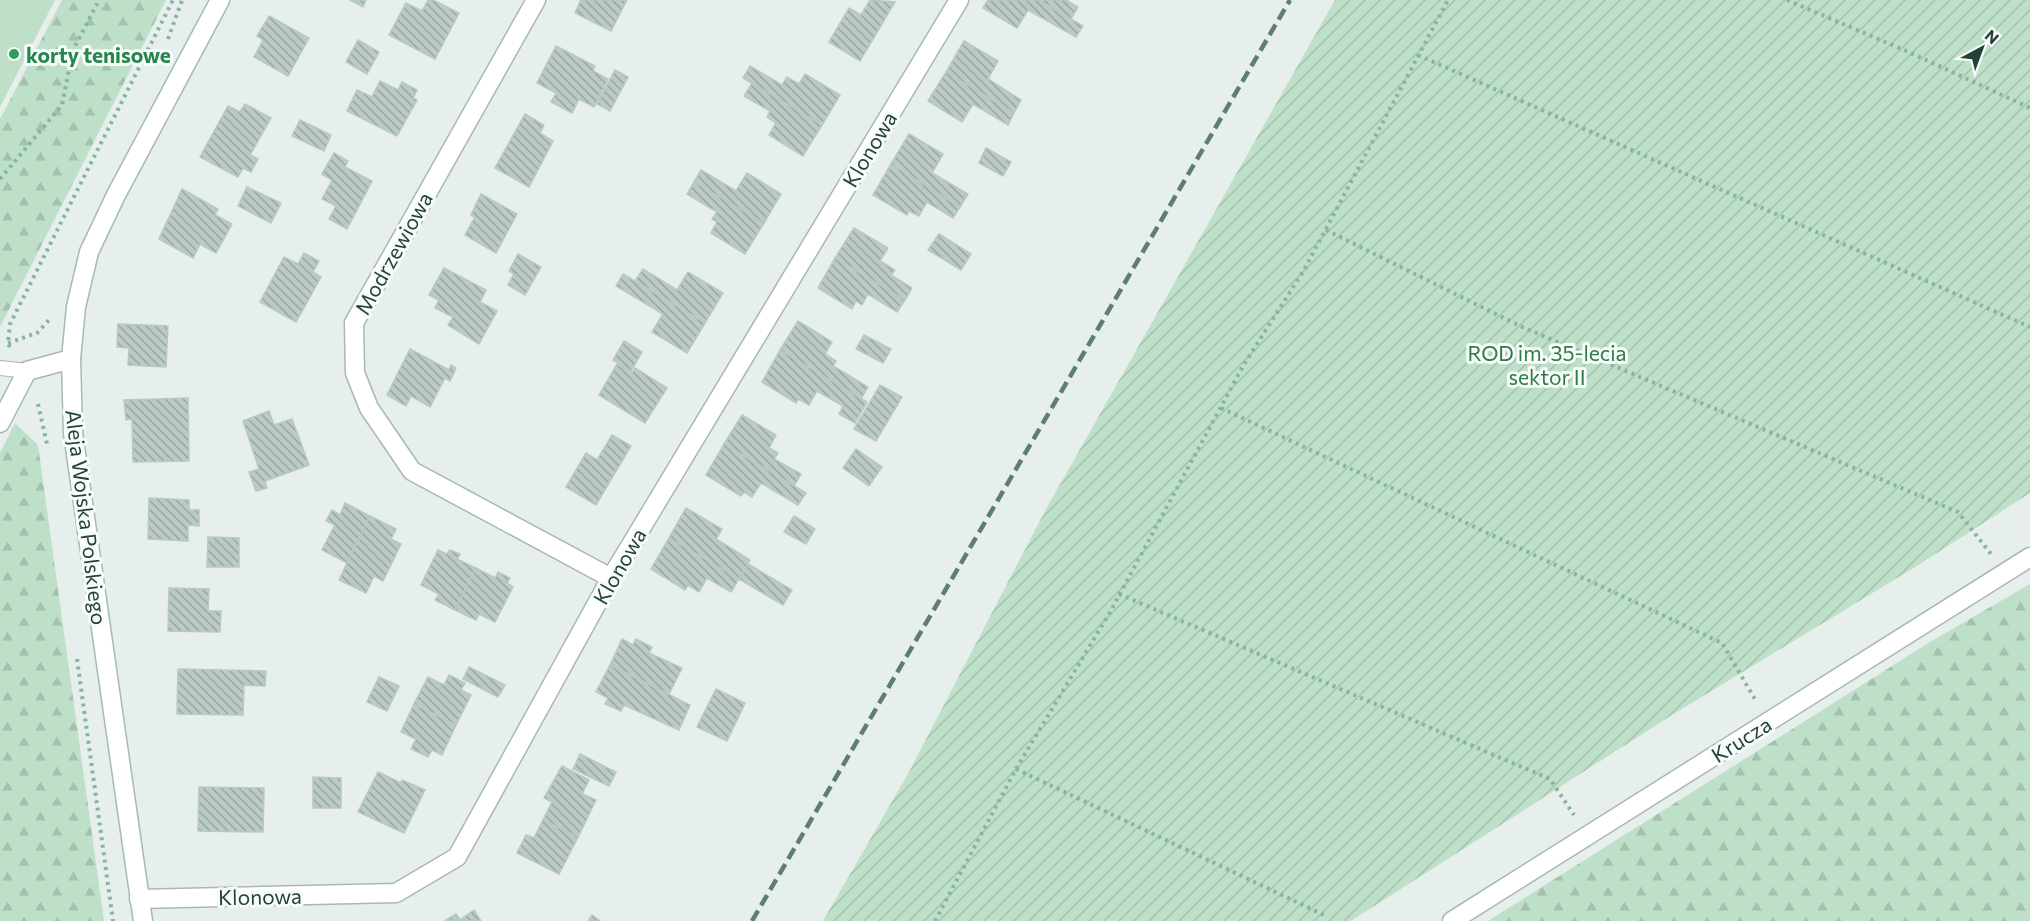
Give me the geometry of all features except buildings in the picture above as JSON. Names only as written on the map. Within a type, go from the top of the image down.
[{"type":"street","name":"Aleja Wojska Polskiego","points":[[143,921],[73,433],[71,359],[76,307],[89,252],[116,195],[220,0]]},
{"type":"street","name":"Modrzewiowa","points":[[536,0],[354,323],[355,373],[369,408],[412,471],[611,578]]},
{"type":"street","name":"Klonowa","points":[[140,899],[396,894],[457,857],[611,578],[959,0]]},
{"type":"street","points":[[0,423],[27,371],[71,359]]},
{"type":"street","name":"Krucza","points":[[1452,921],[2030,557]]},
{"type":"lane","points":[[0,368],[27,371]]},
{"type":"path","points":[[0,178],[62,105],[73,50],[99,0]]},
{"type":"path","points":[[49,452],[27,371],[8,343],[10,324],[173,0]]},
{"type":"path","points":[[935,921],[1016,769],[1119,594],[1221,408],[1326,230],[1448,0]]},
{"type":"path","points":[[1787,0],[1911,53],[2030,108]]},
{"type":"path","points":[[1418,56],[2030,327]]},
{"type":"path","points":[[1326,230],[1520,326],[1958,512],[2004,572]]},
{"type":"path","points":[[1221,408],[1722,644],[1769,722]]},
{"type":"path","points":[[1119,594],[1550,779],[1588,836]]},
{"type":"path","points":[[76,651],[112,921]]},
{"type":"path","points":[[1016,769],[1324,915]]},
{"type":"green space","name":"korty tenisowe","points":[[0,0],[55,0],[0,107]]},
{"type":"green space","points":[[62,0],[166,0],[0,327],[0,119]]},
{"type":"green space","name":"ROD im. 35-lecia sektor II","points":[[1335,0],[2030,0],[2030,493],[1920,564],[1672,715],[1351,921],[823,921],[909,772],[1045,511]]},
{"type":"green space","points":[[15,423],[38,445],[104,921],[0,921],[0,453]]},
{"type":"green space","points":[[2030,584],[2030,921],[1488,921],[1930,642]]},
{"type":"railway","points":[[752,921],[1290,0]]},
{"type":"place","name":"korty tenisowe","points":[[14,54]]}]
